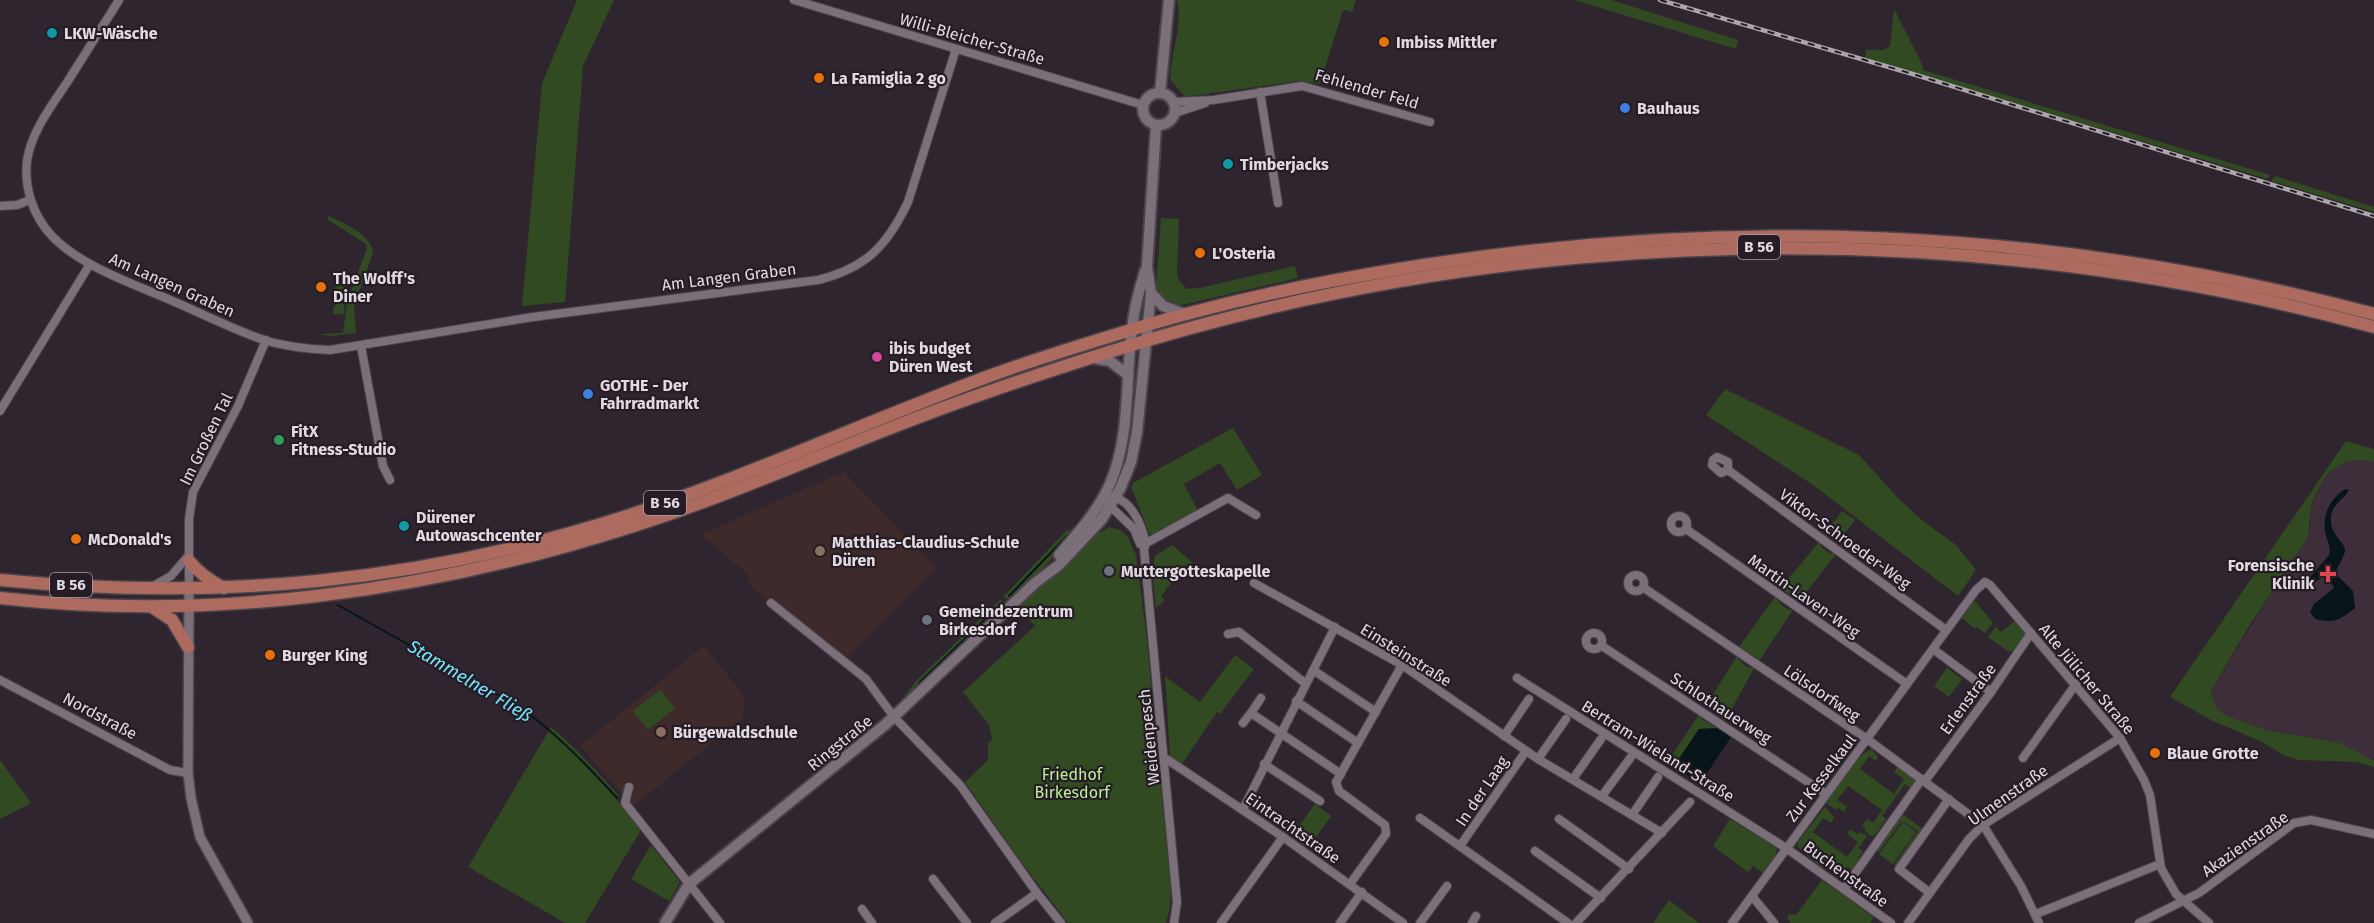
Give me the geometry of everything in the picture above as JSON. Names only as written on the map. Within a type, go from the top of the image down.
[{"type":"main road","points":[[1160,93],[1169,0]]},
{"type":"main road","points":[[1160,93],[1168,95],[1174,107],[1166,124],[1156,126],[1145,118],[1143,105],[1149,96],[1160,93]]},
{"type":"main road","points":[[1110,500],[1125,480],[1134,451],[1151,293],[1147,267],[1156,126]]},
{"type":"main road","name":"B 56","points":[[0,580],[189,590],[392,573],[428,567],[561,536],[677,498],[993,375],[1132,330],[1302,286],[1460,259],[1568,245],[1761,236],[1940,240],[2111,258],[2236,280],[2374,314]]},
{"type":"main road","name":"B 56","points":[[0,598],[80,605],[188,606],[354,592],[502,564],[671,514],[936,410],[1145,341],[1242,315],[1333,295],[1462,271],[1570,257],[1759,247],[1937,253],[2109,271],[2167,280],[2286,304],[2374,327]]},
{"type":"main road","points":[[1110,500],[1122,443],[1132,330],[1139,290],[1147,267]]},
{"type":"main road","points":[[1151,293],[1163,306],[1187,315]]},
{"type":"main road","points":[[1090,358],[1110,361],[1128,375]]},
{"type":"main road","name":"Ringstraße","points":[[665,923],[689,884],[894,717],[1035,583],[1110,500]]},
{"type":"main road","points":[[189,558],[212,582],[226,588]]},
{"type":"main road","points":[[151,607],[172,620],[189,647]]},
{"type":"street","points":[[0,206],[17,205],[30,200],[27,161],[33,143],[48,113],[119,0]]},
{"type":"street","name":"Willi-Bleicher-Straße","points":[[794,0],[1143,105]]},
{"type":"street","name":"Am Langen Graben","points":[[30,200],[51,235],[64,248],[90,264],[266,340],[302,349],[330,350],[533,316],[818,280],[843,274],[861,263],[878,249],[898,222],[908,202],[956,49]]},
{"type":"street","name":"Fehlender Feld","points":[[1174,107],[1310,86],[1430,122]]},
{"type":"street","points":[[1260,92],[1278,203]]},
{"type":"street","points":[[0,411],[90,264]]},
{"type":"street","name":"Im Großen Tal","points":[[189,590],[189,519],[193,492],[238,406],[266,340]]},
{"type":"street","points":[[361,345],[383,466],[390,480]]},
{"type":"street","name":"Viktor-Schroeder-Weg","points":[[1728,470],[1946,630]]},
{"type":"street","points":[[1110,500],[1143,544],[1228,498],[1256,515]]},
{"type":"street","name":"Weidenpesch","points":[[1110,500],[1130,508],[1142,528],[1177,902],[1174,923]]},
{"type":"street","name":"Martin-Laven-Weg","points":[[1686,529],[1907,684]]},
{"type":"street","points":[[142,589],[165,580],[189,558]]},
{"type":"street","name":"Zur Kesselkaul","points":[[1732,923],[1979,586],[1985,582],[1990,585]]},
{"type":"street","name":"Einsteinstraße","points":[[1254,583],[1402,665],[1538,759],[1662,833]]},
{"type":"street","name":"Alte Jülicher Straße","points":[[1990,585],[2120,738],[2140,772],[2150,795],[2160,864],[2172,889],[2209,923]]},
{"type":"street","name":"Lölsdorfweg","points":[[1644,588],[1867,739],[1983,825]]},
{"type":"street","points":[[189,590],[188,773],[190,798],[200,837],[248,923]]},
{"type":"street","points":[[771,603],[866,679],[894,717],[960,785],[1061,923]]},
{"type":"street","points":[[1243,809],[1335,627]]},
{"type":"street","points":[[1228,634],[1239,632],[1305,683]]},
{"type":"street","name":"Erlenstraße","points":[[1844,889],[1923,780],[1991,692],[2031,633]]},
{"type":"street","name":"Schlothauerweg","points":[[1602,646],[1826,794]]},
{"type":"street","points":[[1933,649],[1991,692]]},
{"type":"street","points":[[1350,884],[1386,834],[1387,829],[1385,825],[1337,789],[1336,782],[1402,665]]},
{"type":"street","points":[[1313,670],[1376,712]]},
{"type":"street","name":"Bertram-Wieland-Straße","points":[[1517,678],[1786,848]]},
{"type":"street","name":"Nordstraße","points":[[0,680],[170,770],[188,773]]},
{"type":"street","name":"Ulmenstraße","points":[[2023,758],[2076,684]]},
{"type":"street","points":[[1243,723],[1261,698]]},
{"type":"street","points":[[1504,736],[1529,699]]},
{"type":"street","points":[[1296,701],[1358,743]]},
{"type":"street","points":[[1251,713],[1341,774]]},
{"type":"street","points":[[1538,759],[1566,719]]},
{"type":"street","name":"Ulmenstraße","points":[[1908,923],[1969,839],[1983,825],[2120,738]]},
{"type":"street","points":[[1573,779],[1601,739]]},
{"type":"street","name":"In der Laag","points":[[1460,846],[1526,751]]},
{"type":"street","points":[[1602,796],[1631,757]]},
{"type":"street","name":"Eintrachtstraße","points":[[1165,758],[1243,809],[1403,923]]},
{"type":"street","points":[[1264,764],[1320,801]]},
{"type":"street","points":[[1632,815],[1658,777]]},
{"type":"street","points":[[629,787],[625,802],[720,923]]},
{"type":"street","points":[[1930,892],[1899,870],[1949,799]]},
{"type":"street","points":[[1576,923],[1690,802]]},
{"type":"street","name":"In der Laag","points":[[1420,818],[1568,923]]},
{"type":"street","points":[[1559,819],[1629,869]]},
{"type":"street","name":"Akazienstraße","points":[[2139,923],[2185,902],[2294,823],[2311,820],[2374,834]]},
{"type":"street","points":[[1983,825],[2036,914],[2039,923]]},
{"type":"street","points":[[1221,923],[1283,837]]},
{"type":"street","name":"Buchenstraße","points":[[1786,848],[1891,923]]},
{"type":"street","points":[[1535,851],[1600,898]]},
{"type":"street","points":[[2036,914],[2160,864]]},
{"type":"street","points":[[933,879],[967,923]]},
{"type":"street","points":[[1420,923],[1447,886]]},
{"type":"street","points":[[1340,923],[1362,892]]},
{"type":"street","points":[[995,923],[1037,893]]},
{"type":"street","points":[[1752,896],[1774,923]]},
{"type":"street","points":[[862,909],[872,923]]},
{"type":"shaded area","name":"Forensische Klinik","points":[[2351,459],[2365,459],[2374,462],[2374,761],[2341,743],[2269,731],[2225,715],[2217,709],[2211,691],[2311,528],[2310,514],[2317,489],[2337,466]]},
{"type":"shaded area","name":"Matthias-Claudius-Schule Düren","points":[[844,472],[936,568],[846,658],[751,587],[746,573],[701,534]]},
{"type":"shaded area","points":[[2345,489],[2349,490],[2333,509],[2331,520],[2345,551],[2335,573],[2353,591],[2355,608],[2336,620],[2315,619],[2310,612],[2314,604],[2334,588],[2327,573],[2312,585],[2307,581],[2329,555],[2325,529],[2326,515],[2331,503]]},
{"type":"shaded area","name":"Bürgewaldschule","points":[[704,646],[745,697],[743,718],[633,806],[580,746]]},
{"type":"shaded area","points":[[1717,728],[1731,737],[1700,784],[1674,766],[1699,729]]},
{"type":"green space","points":[[577,0],[614,0],[583,66],[565,302],[522,306],[542,83]]},
{"type":"green space","points":[[1177,0],[1356,0],[1352,12],[1343,10],[1320,84],[1299,81],[1185,97],[1170,79],[1179,20]]},
{"type":"green space","points":[[1574,0],[1612,0],[1738,40],[1736,49]]},
{"type":"green space","points":[[1894,9],[1923,70],[2270,175],[2267,179],[1865,58],[1866,50],[1883,50],[1890,46]]},
{"type":"green space","points":[[2275,176],[2374,207],[2374,212],[2271,181]]},
{"type":"green space","points":[[329,216],[362,235],[371,246],[373,253],[354,306],[356,333],[330,336],[318,334],[343,333],[347,302],[367,248],[366,244],[327,219]]},
{"type":"green space","points":[[1161,218],[1179,219],[1177,274],[1179,281],[1187,289],[1295,266],[1298,278],[1173,307],[1167,304],[1156,289]]},
{"type":"green space","points":[[335,278],[346,285],[344,314],[333,314],[336,305]]},
{"type":"green space","points":[[1725,389],[1859,455],[1898,498],[1923,521],[1956,545],[1976,570],[1958,596],[1813,485],[1706,415]]},
{"type":"green space","points":[[1233,428],[1262,475],[1237,490],[1220,463],[1184,484],[1198,511],[1156,535],[1150,535],[1131,487],[1133,483]]},
{"type":"green space","points":[[2346,441],[2374,449],[2374,462],[2361,460],[2339,465],[2323,481],[2312,503],[2307,538],[2248,628],[2211,691],[2217,709],[2225,715],[2269,731],[2341,743],[2374,761],[2374,767],[2357,762],[2299,760],[2284,755],[2260,741],[2211,720],[2170,697]]},
{"type":"green space","points":[[1842,511],[1855,520],[1838,543],[1824,535]]},
{"type":"green space","name":"Friedhof Birkesdorf","points":[[1109,527],[1120,530],[1128,537],[1136,555],[1146,632],[1171,890],[1166,923],[1068,923],[1019,859],[965,782],[988,760],[988,744],[992,739],[989,725],[963,692],[1035,626],[1016,606],[1097,534]]},
{"type":"green space","points":[[1068,529],[1072,536],[1049,562],[1011,599],[1003,597]]},
{"type":"green space","points":[[1819,542],[1825,550],[1836,554],[1798,603],[1786,592],[1779,590]]},
{"type":"green space","points":[[1172,545],[1193,563],[1190,568],[1185,565],[1161,596],[1165,600],[1156,608],[1152,569],[1155,556]]},
{"type":"green space","points":[[1775,597],[1785,607],[1793,610],[1759,661],[1739,647]]},
{"type":"green space","points":[[1001,599],[1003,606],[918,688],[914,687],[916,690],[897,706],[915,682]]},
{"type":"green space","points":[[1974,600],[1993,623],[1985,633],[1977,627],[1975,629],[1962,618]]},
{"type":"green space","points":[[2015,621],[2027,635],[2019,647],[2009,652],[1988,637],[1996,627],[2001,632]]},
{"type":"green space","points":[[1235,655],[1254,669],[1220,714],[1217,712],[1182,764],[1170,756],[1165,676],[1200,702]]},
{"type":"green space","points":[[1737,656],[1744,665],[1754,668],[1725,721],[1714,710],[1705,707]]},
{"type":"green space","points":[[1947,668],[1962,679],[1949,697],[1934,686]]},
{"type":"green space","points":[[660,690],[675,708],[648,730],[633,711]]},
{"type":"green space","points":[[1700,713],[1702,719],[1717,728],[1699,729],[1673,768],[1666,764]]},
{"type":"green space","points":[[551,727],[619,796],[616,799],[641,830],[585,923],[565,923],[468,867]]},
{"type":"green space","points":[[1872,749],[1878,757],[1876,761],[1869,756],[1860,769],[1894,794],[1904,779],[1894,772],[1897,767],[1915,780],[1911,788],[1905,784],[1882,816],[1886,819],[1875,835],[1871,836],[1862,825],[1867,819],[1873,823],[1882,810],[1848,786],[1837,800],[1847,807],[1844,812],[1826,803],[1854,764]]},
{"type":"green space","points":[[0,760],[31,803],[0,819]]},
{"type":"green space","points":[[1315,804],[1331,816],[1308,849],[1292,836]]},
{"type":"green space","points":[[1825,807],[1834,817],[1831,823],[1823,818],[1813,832],[1847,857],[1858,842],[1847,834],[1850,829],[1858,835],[1860,832],[1867,836],[1858,848],[1863,852],[1858,858],[1861,860],[1849,878],[1847,877],[1852,870],[1848,867],[1842,874],[1827,863],[1822,868],[1798,847],[1798,842]]},
{"type":"green space","points":[[1901,813],[1924,830],[1897,867],[1894,865],[1918,831],[1902,821],[1878,853],[1874,850]]},
{"type":"green space","points":[[1730,819],[1777,848],[1776,855],[1763,873],[1753,866],[1748,872],[1713,846]]},
{"type":"green space","points":[[1903,822],[1916,832],[1893,864],[1879,854]]},
{"type":"green space","points":[[651,845],[680,882],[669,901],[631,879]]},
{"type":"green space","points":[[1822,880],[1874,917],[1870,923],[1791,923],[1787,918],[1790,914],[1796,915]]},
{"type":"green space","points":[[1669,900],[1699,923],[1653,923]]},
{"type":"waterway","points":[[1075,526],[1082,517]]},
{"type":"waterway","points":[[1009,596],[1069,534]]},
{"type":"waterway","points":[[919,683],[1001,604]]},
{"type":"waterway","name":"Stammelner Fließ","points":[[338,605],[521,708],[571,750],[617,798]]},
{"type":"railway","points":[[1660,0],[1916,75],[2374,216]]},
{"type":"place","name":"LKW-Wäsche","points":[[52,33]]},
{"type":"place","name":"Imbiss Mittler","points":[[1384,42]]},
{"type":"place","name":"La Famiglia 2 go","points":[[819,78]]},
{"type":"place","name":"Bauhaus","points":[[1625,108]]},
{"type":"place","name":"Timberjacks","points":[[1228,164]]},
{"type":"place","name":"L'Osteria","points":[[1200,253]]},
{"type":"place","name":"The Wolff's Diner","points":[[321,287]]},
{"type":"place","name":"ibis budget Düren West","points":[[877,357]]},
{"type":"place","name":"GOTHE - Der Fahrradmarkt","points":[[588,394]]},
{"type":"place","name":"FitX Fitness-Studio","points":[[279,440]]},
{"type":"place","name":"Dürener Autowaschcenter","points":[[404,526]]},
{"type":"place","name":"McDonald's","points":[[76,539]]},
{"type":"place","name":"Matthias-Claudius-Schule Düren","points":[[820,551]]},
{"type":"place","name":"Muttergotteskapelle","points":[[1109,571]]},
{"type":"place","name":"Forensische Klinik","points":[[2328,574]]},
{"type":"place","name":"Gemeindezentrum Birkesdorf","points":[[927,620]]},
{"type":"place","name":"Burger King","points":[[270,655]]},
{"type":"place","name":"Bürgewaldschule","points":[[661,732]]},
{"type":"place","name":"Blaue Grotte","points":[[2155,753]]}]
